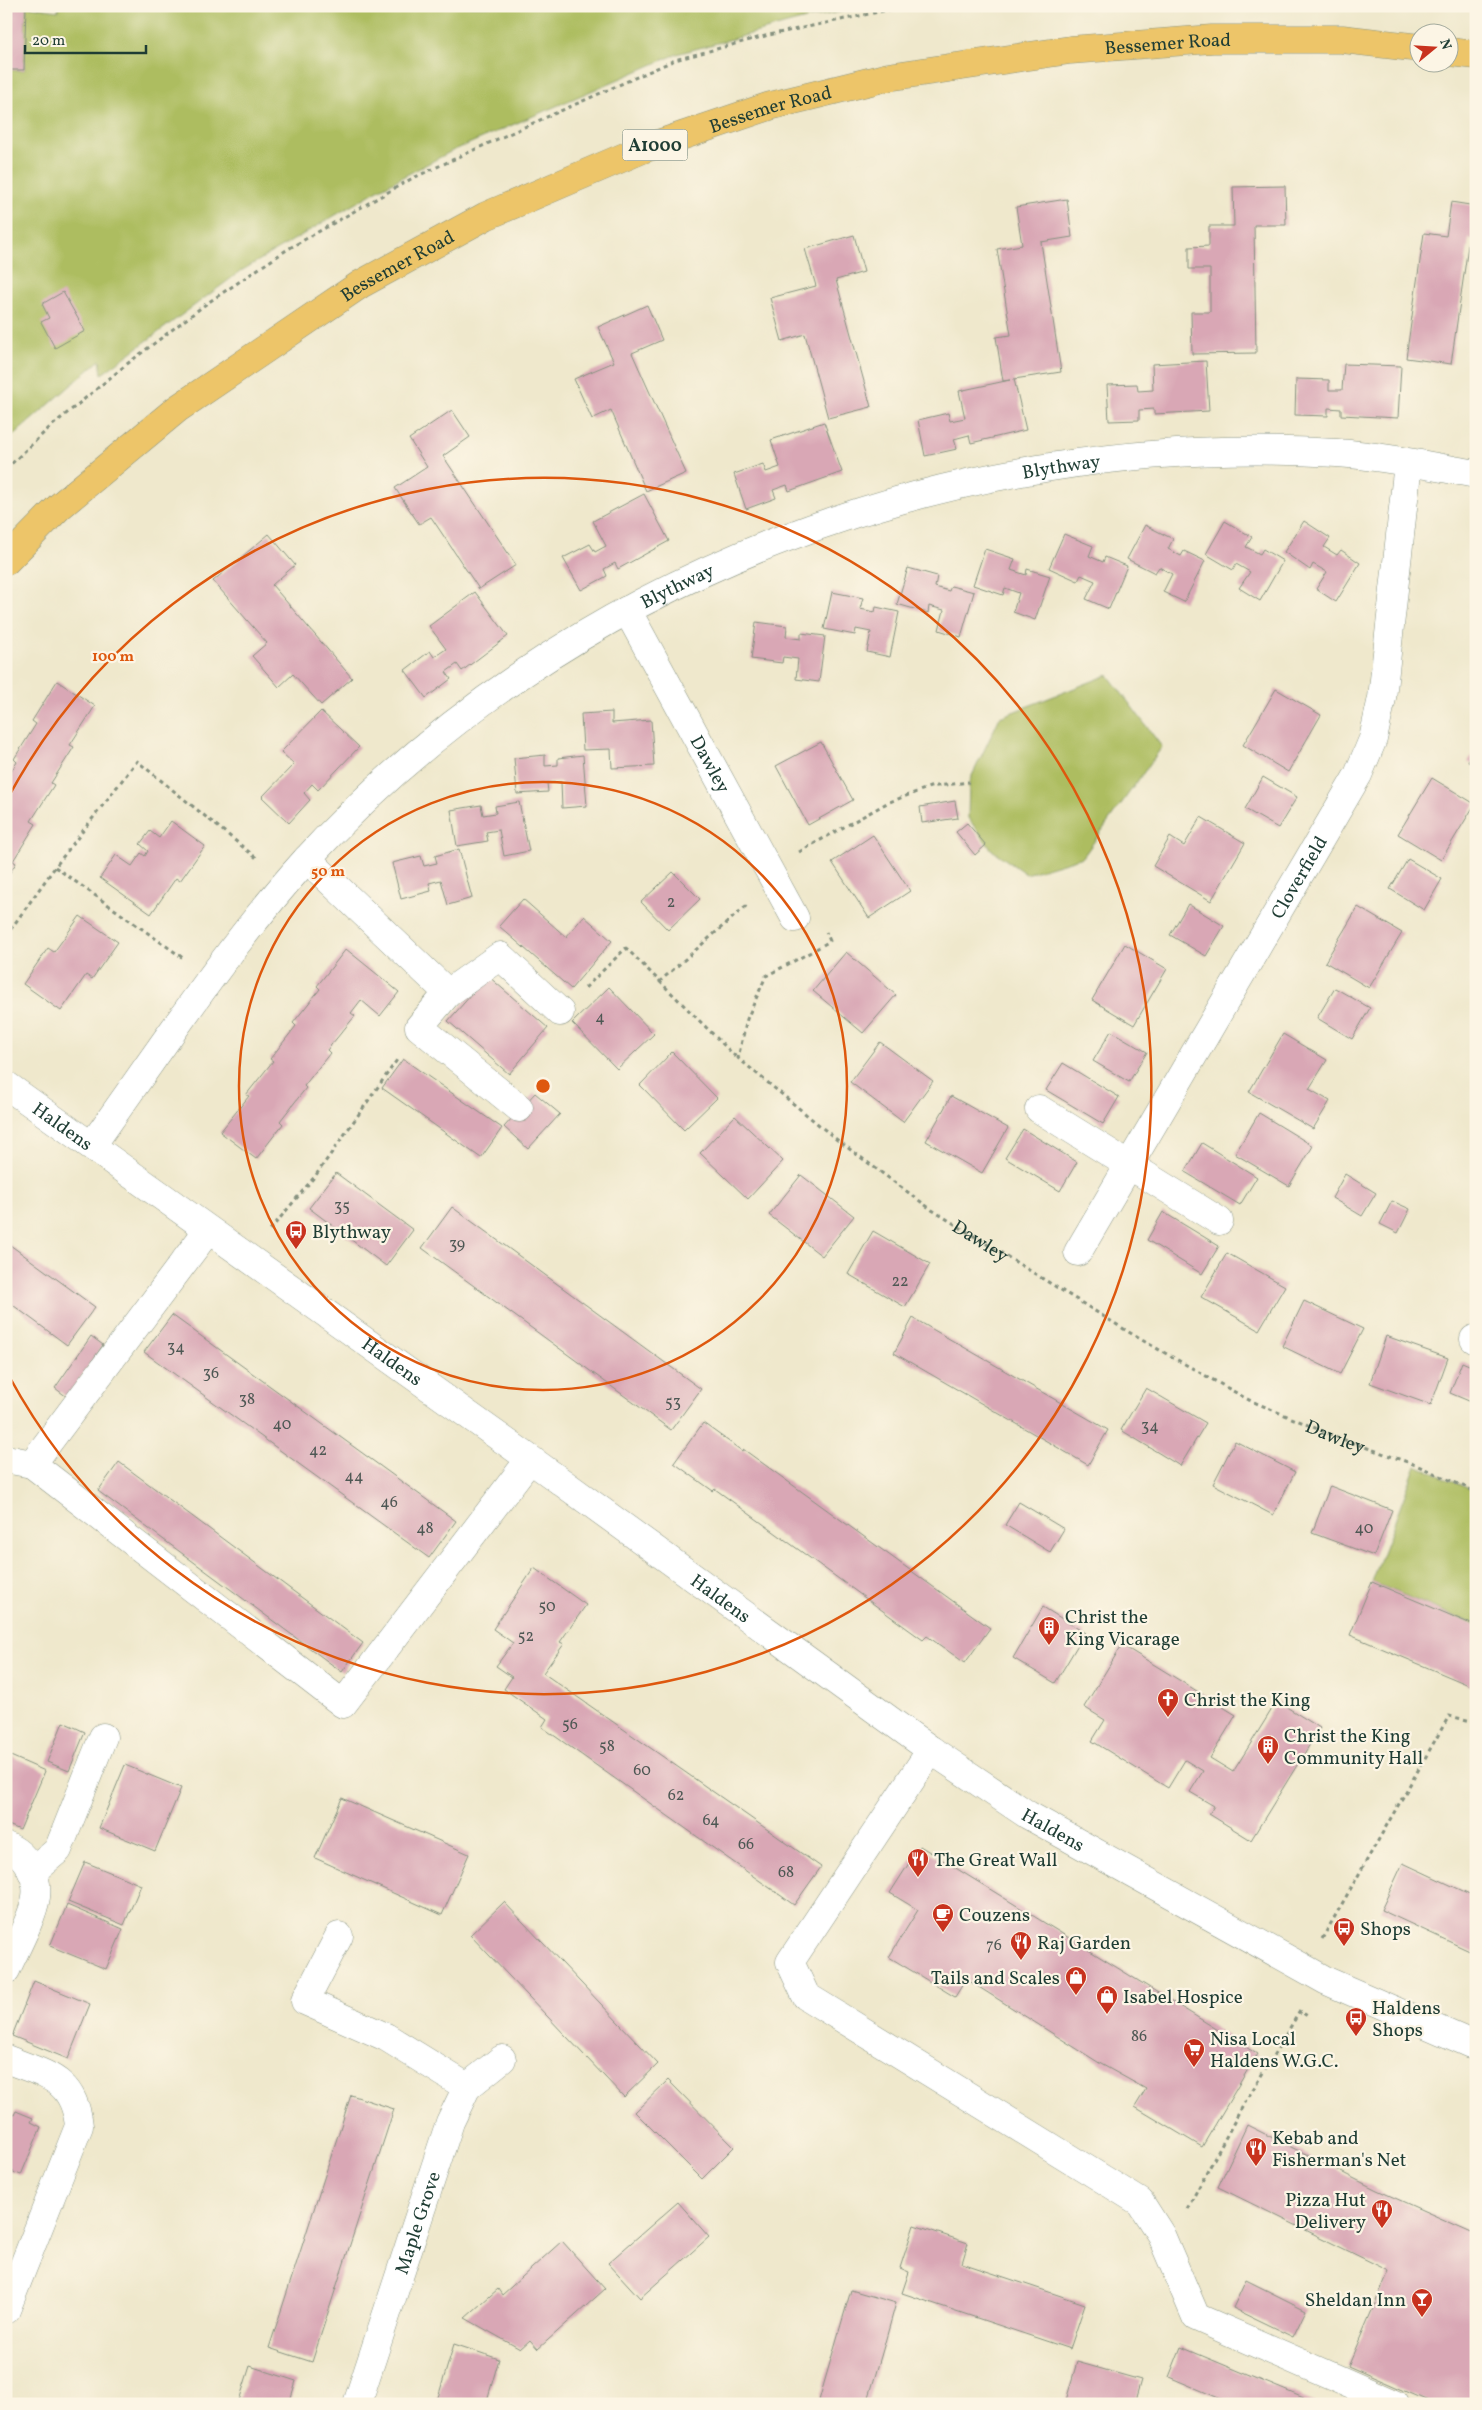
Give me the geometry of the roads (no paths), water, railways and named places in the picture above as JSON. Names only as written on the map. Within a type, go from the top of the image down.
[{"type":"main road","name":"Bessemer Road","points":[[6,560],[58,507],[177,408],[361,284],[486,216],[643,149],[770,106],[888,77],[1070,50],[1212,39],[1342,39],[1410,47]]},
{"type":"main road","points":[[1460,53],[1476,55]]},
{"type":"street","name":"Blythway","points":[[92,1145],[245,932],[307,859],[383,783],[459,720],[569,643],[627,610],[689,579],[781,538],[920,494],[1026,471],[1136,457],[1232,451],[1339,453],[1476,474]]},
{"type":"street","name":"Cloverfield","points":[[1078,1252],[1358,775],[1373,739],[1382,698],[1408,463]]},
{"type":"street","name":"Dawley","points":[[627,610],[795,918]]},
{"type":"street","points":[[307,859],[448,993]]},
{"type":"street","points":[[518,1108],[419,1028],[448,993],[500,956],[560,1012]]},
{"type":"street","name":"Haldens","points":[[6,1085],[530,1459],[931,1750],[1028,1815],[1327,1981],[1476,2046]]},
{"type":"street","points":[[1039,1108],[1219,1221]]},
{"type":"street","points":[[208,1230],[19,1461],[343,1704],[530,1459]]},
{"type":"street","points":[[32,1872],[58,1850],[103,1737]]},
{"type":"street","points":[[931,1750],[790,1962],[806,1996],[1140,2202],[1161,2235],[1196,2317],[1395,2404]]},
{"type":"street","points":[[6,1846],[24,1857],[32,1872],[36,1897],[6,1970]]},
{"type":"street","points":[[340,1936],[305,2001],[386,2037],[467,2087]]},
{"type":"street","points":[[6,2059],[54,2079],[66,2088],[73,2098],[79,2126],[6,2310]]},
{"type":"street","name":"Maple Grove","points":[[357,2404],[450,2122],[467,2087],[502,2059]]},
{"type":"place","name":"Blythway","points":[[296,1250]]},
{"type":"place","name":"Christ the King Vicarage","points":[[1049,1646]]},
{"type":"place","name":"Christ the King","points":[[1168,1718]]},
{"type":"place","name":"Christ the King Community Hall","points":[[1268,1765]]},
{"type":"place","name":"The Great Wall","points":[[918,1878]]},
{"type":"place","name":"Couzens","points":[[943,1933]]},
{"type":"place","name":"Shops","points":[[1344,1947]]},
{"type":"place","name":"Raj Garden","points":[[1021,1961]]},
{"type":"place","name":"Tails and Scales","points":[[1076,1996]]},
{"type":"place","name":"Isabel Hospice","points":[[1107,2015]]},
{"type":"place","name":"Haldens Shops","points":[[1356,2037]]},
{"type":"place","name":"Nisa Local Haldens W.G.C.","points":[[1194,2068]]},
{"type":"place","name":"Kebab and Fisherman's Net","points":[[1256,2167]]},
{"type":"place","name":"Pizza Hut Delivery","points":[[1382,2229]]},
{"type":"place","name":"Sheldan Inn","points":[[1422,2318]]}]
